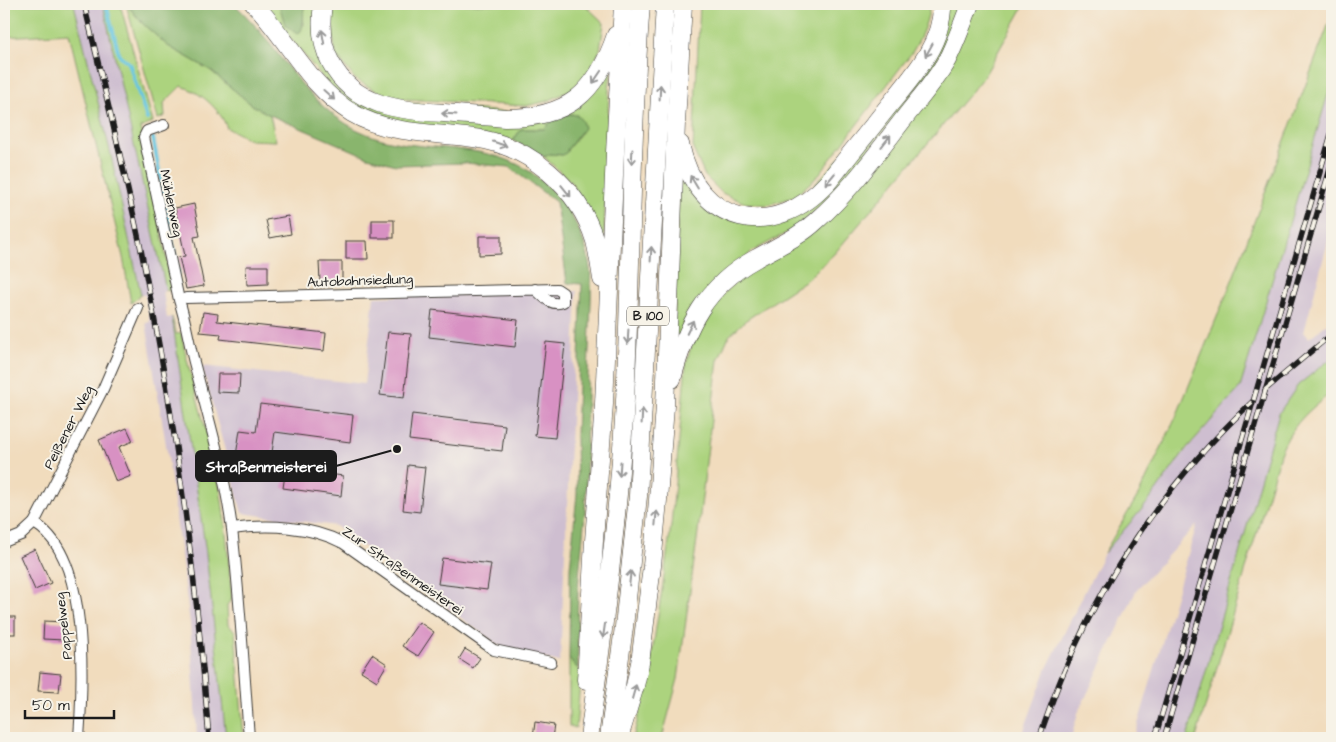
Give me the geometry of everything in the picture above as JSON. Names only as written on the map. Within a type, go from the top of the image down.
[{"type":"highway","points":[[254,4],[314,80],[326,93],[353,113],[392,128],[493,142],[516,150],[543,167],[555,178],[577,206],[594,240],[608,314]]},
{"type":"highway","points":[[323,4],[321,29],[328,58],[342,79],[363,97],[406,110],[505,118],[521,118],[551,112],[564,106],[589,88],[604,66],[623,10]]},
{"type":"highway","name":"B 100","points":[[589,738],[612,559],[624,420],[630,286],[632,155],[641,4]]},
{"type":"highway","name":"B 100","points":[[609,738],[626,618],[638,496],[664,4]]},
{"type":"highway","points":[[619,738],[636,686],[652,566],[664,406],[683,4]]},
{"type":"highway","points":[[676,123],[681,151],[691,178],[698,190],[709,200],[722,209],[751,218],[778,216],[793,210],[817,194],[828,182],[917,69],[935,39],[940,22],[942,4]]},
{"type":"highway","points":[[664,406],[686,335],[716,287],[733,272],[804,232],[834,205],[933,81],[946,61],[970,4]]},
{"type":"highway","points":[[585,738],[584,711],[604,404],[623,10]]},
{"type":"street","name":"Mühlenweg","points":[[164,125],[146,131],[144,137],[182,299]]},
{"type":"street","name":"Autobahnsiedlung","points":[[182,299],[535,289]]},
{"type":"street","points":[[182,299],[194,364],[219,455],[232,529],[249,738]]},
{"type":"street","name":"Peißener Weg","points":[[4,542],[21,534],[34,523],[104,389],[138,308]]},
{"type":"street","name":"Pappelweg","points":[[34,523],[49,534],[56,543],[71,580],[76,602],[82,677],[79,738]]},
{"type":"street","name":"Zur Straßenmeisterei","points":[[232,529],[249,526],[270,526],[317,532],[330,536],[344,543],[494,650],[550,662]]},
{"type":"shaded area","points":[[74,4],[103,4],[166,290],[163,291],[167,318],[172,317],[206,553],[226,738],[197,738],[190,623],[168,457],[146,323],[150,322],[145,295],[141,295],[110,151]]},
{"type":"shaded area","points":[[1332,81],[1332,226],[1304,332],[1309,338],[1332,320],[1332,358],[1298,385],[1279,413],[1187,738],[1134,738],[1197,524],[1137,589],[1078,713],[1071,738],[1021,738],[1046,670],[1104,553],[1148,502],[1186,450],[1240,388]]},
{"type":"shaded area","points":[[577,291],[560,662],[505,650],[336,526],[242,513],[202,366],[364,384],[374,297]]},
{"type":"green space","points":[[4,4],[74,4],[110,151],[141,295],[131,303],[123,257],[69,33],[4,37]]},
{"type":"green space","points":[[103,4],[120,4],[153,122],[141,128],[172,287],[169,291],[166,290]]},
{"type":"green space","points":[[126,4],[143,24],[168,46],[210,70],[252,105],[270,115],[276,141],[250,140],[227,128],[220,114],[209,102],[196,92],[181,86],[164,103],[165,116],[158,119]]},
{"type":"green space","points":[[127,4],[234,4],[251,21],[310,93],[345,123],[367,134],[387,140],[470,151],[510,161],[538,178],[555,194],[569,212],[584,243],[591,284],[585,518],[578,590],[578,669],[569,659],[570,568],[577,493],[576,435],[582,284],[567,283],[556,202],[509,167],[465,163],[396,165],[368,157],[270,115],[252,105],[210,70],[168,46],[143,24]]},
{"type":"green space","points":[[262,4],[279,4],[286,25],[304,25],[303,13],[305,4],[318,4],[316,14],[358,98],[555,117],[544,129],[521,129],[513,141],[400,123],[361,110],[333,90]]},
{"type":"green space","points":[[279,4],[305,4],[302,28],[297,34],[285,25]]},
{"type":"green space","points":[[334,4],[586,4],[604,23],[600,50],[590,70],[573,89],[548,101],[526,106],[405,99],[383,95],[355,79],[336,55],[331,24]]},
{"type":"green space","points":[[700,4],[930,4],[924,28],[913,51],[817,177],[794,197],[767,205],[745,203],[722,193],[705,176],[693,149]]},
{"type":"green space","points":[[947,4],[961,4],[941,53],[927,77],[846,179],[826,202],[792,230],[751,252],[677,339],[674,339],[679,167],[700,198],[782,219],[914,79]]},
{"type":"green space","points":[[977,4],[1025,4],[986,73],[834,254],[805,281],[746,320],[729,336],[718,360],[698,532],[678,679],[662,738],[633,738],[648,679],[663,583],[671,526],[686,364],[694,339],[706,316],[721,296],[741,278],[840,207]]},
{"type":"green space","points":[[1332,15],[1332,81],[1240,388],[1186,449],[1148,502],[1104,553],[1140,492],[1176,417],[1233,278]]},
{"type":"green space","points":[[612,66],[609,88],[604,238],[601,237],[571,182],[544,157],[550,154],[563,155],[581,133],[573,114],[567,114]]},
{"type":"green space","points":[[567,114],[577,115],[582,121],[584,128],[563,155],[550,154],[544,157],[513,141],[521,129],[544,129],[555,117]]},
{"type":"green space","points":[[172,317],[176,334],[181,333],[221,493],[232,599],[227,605],[228,625],[235,631],[244,738],[226,738],[206,553]]},
{"type":"green space","points":[[1332,358],[1332,392],[1296,426],[1280,454],[1196,738],[1187,738],[1279,413],[1298,385]]},
{"type":"green space","points":[[569,659],[581,671],[576,728],[569,726]]},
{"type":"building","points":[[194,204],[200,236],[194,237],[204,286],[186,289],[179,257],[185,256],[175,208]]},
{"type":"building","points":[[288,216],[291,234],[270,238],[266,220]]},
{"type":"building","points":[[372,220],[394,220],[394,238],[372,238]]},
{"type":"building","points":[[479,236],[501,236],[501,254],[479,255]]},
{"type":"building","points":[[346,241],[367,241],[368,259],[346,259]]},
{"type":"building","points":[[319,262],[342,262],[342,281],[320,281]]},
{"type":"building","points":[[246,266],[268,266],[268,284],[247,285]]},
{"type":"building","points":[[432,310],[518,320],[515,347],[429,337]]},
{"type":"building","points":[[203,312],[218,314],[217,321],[326,333],[324,351],[220,339],[221,334],[200,332]]},
{"type":"building","points":[[388,332],[411,334],[404,398],[380,395]]},
{"type":"building","points":[[546,342],[565,344],[555,438],[535,436]]},
{"type":"building","points":[[218,374],[240,374],[239,393],[217,392]]},
{"type":"building","points":[[260,404],[353,415],[350,442],[275,432],[270,466],[235,462],[240,430],[256,432]]},
{"type":"building","points":[[412,414],[505,425],[502,451],[409,440]]},
{"type":"building","points":[[127,428],[133,441],[119,447],[131,476],[116,482],[99,440]]},
{"type":"building","points":[[408,465],[425,467],[420,512],[403,510]]},
{"type":"building","points":[[286,468],[343,476],[341,496],[283,488]]},
{"type":"building","points":[[35,549],[51,583],[35,590],[20,556]]},
{"type":"building","points":[[442,558],[491,564],[487,590],[438,584]]},
{"type":"building","points":[[4,617],[15,617],[15,634],[4,634]]},
{"type":"building","points":[[44,621],[65,622],[64,640],[43,639]]},
{"type":"building","points":[[419,622],[434,632],[418,656],[402,646]]},
{"type":"building","points":[[465,649],[480,658],[473,668],[459,659]]},
{"type":"building","points":[[372,654],[387,664],[377,681],[361,671]]},
{"type":"building","points":[[40,672],[61,674],[59,692],[38,691]]},
{"type":"building","points":[[535,722],[554,725],[552,738],[533,738]]},
{"type":"waterway","points":[[106,4],[119,55],[129,63],[147,119]]},
{"type":"waterway","points":[[153,138],[178,273]]},
{"type":"railway","points":[[84,4],[139,240],[173,426],[190,550],[209,738]]},
{"type":"railway","points":[[1155,738],[1332,131]]},
{"type":"railway","points":[[1164,738],[1332,162]]},
{"type":"railway","points":[[1265,390],[1332,334]]},
{"type":"railway","points":[[1039,738],[1080,636],[1120,563],[1143,528],[1194,462],[1252,402]]},
{"type":"place","name":"Straßenmeisterei","points":[[397,449]]}]
